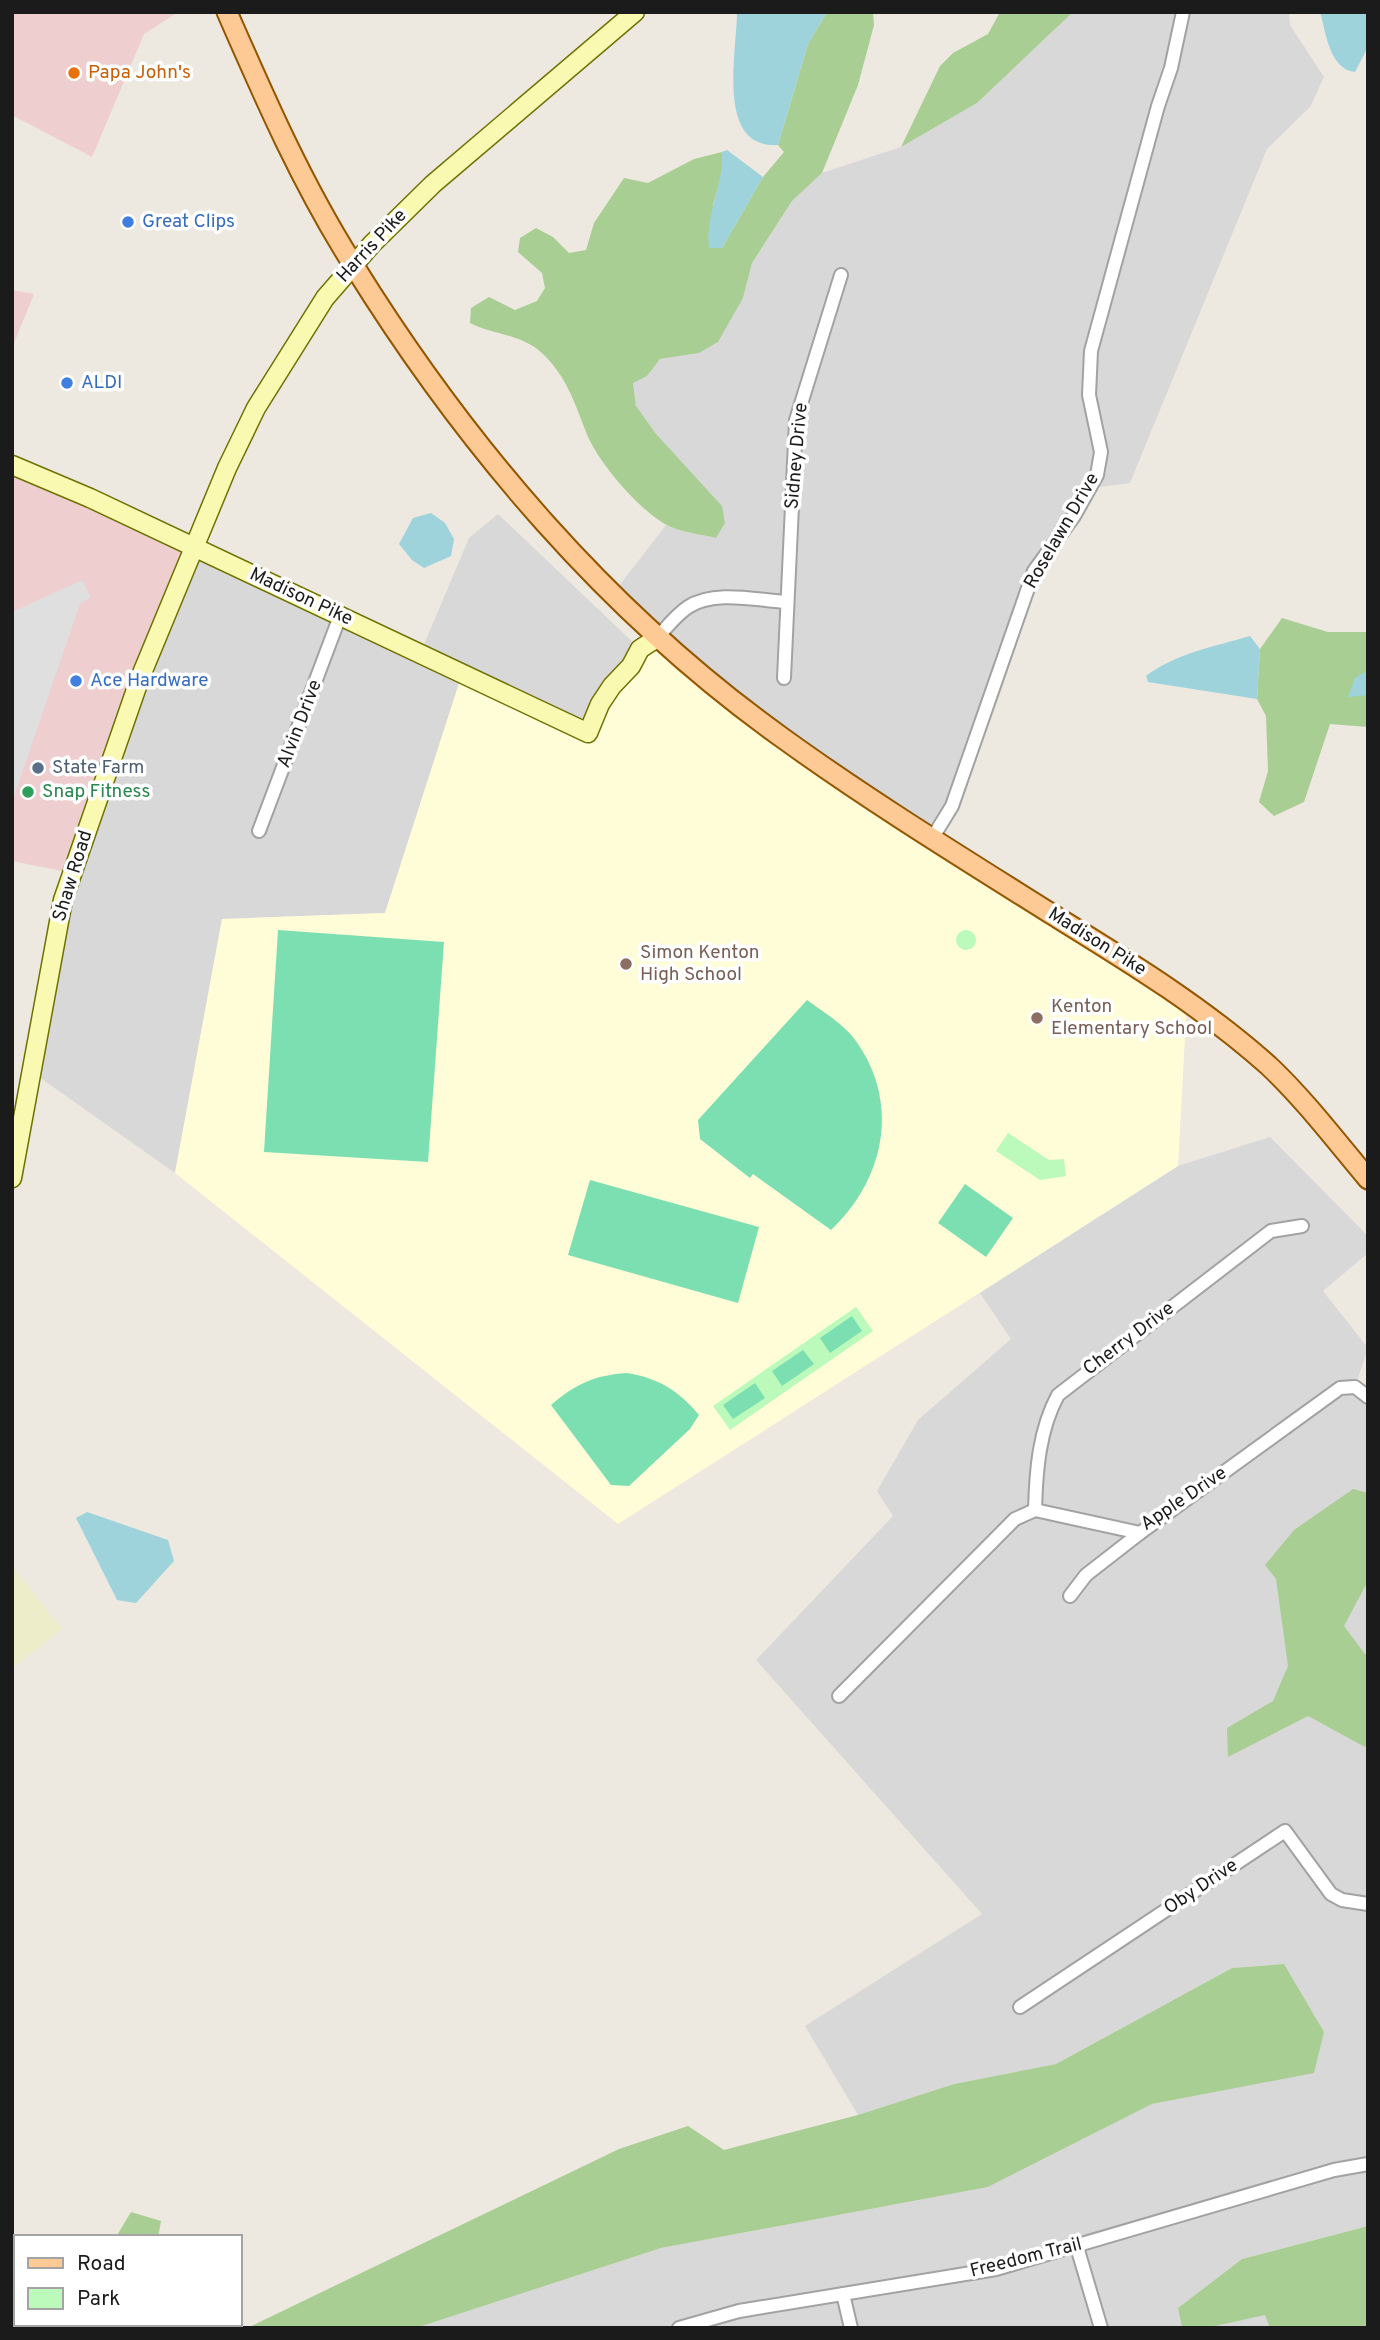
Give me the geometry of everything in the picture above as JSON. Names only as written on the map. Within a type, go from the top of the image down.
[{"type":"main road","name":"Madison Pike","points":[[227,12],[273,116],[352,265],[474,437],[562,543],[657,638],[783,739],[1158,980],[1223,1027],[1280,1077],[1368,1180]]},
{"type":"main road","name":"Harris Pike","points":[[196,547],[227,468],[256,408],[282,362],[352,265],[433,184],[635,12]]},
{"type":"main road","name":"Madison Pike","points":[[12,465],[196,547],[588,733],[600,704],[631,666],[640,649],[657,638]]},
{"type":"main road","name":"Shaw Road","points":[[12,1178],[19,1112],[63,900],[140,678],[196,547]]},
{"type":"street","name":"Roselawn Drive","points":[[933,837],[952,806],[1034,571],[1074,516],[1097,475],[1101,452],[1088,381],[1091,351],[1158,106],[1171,68],[1183,12]]},
{"type":"street","name":"Sidney Drive","points":[[784,678],[796,420],[841,275]]},
{"type":"street","points":[[657,638],[686,608],[713,598],[786,602]]},
{"type":"street","name":"Alvin Drive","points":[[259,831],[340,616]]},
{"type":"street","name":"Cherry Drive","points":[[1035,1510],[1035,1478],[1045,1422],[1058,1395],[1271,1231],[1302,1226]]},
{"type":"street","name":"Apple Drive","points":[[1035,1510],[1140,1533],[1340,1388],[1355,1387],[1368,1397]]},
{"type":"street","points":[[839,1696],[1015,1519],[1035,1510]]},
{"type":"street","points":[[1070,1596],[1086,1575],[1140,1533]]},
{"type":"street","name":"Oby Drive","points":[[1020,2007],[1284,1831],[1331,1894],[1342,1900],[1368,1903]]},
{"type":"street","name":"Freedom Trail","points":[[679,2328],[739,2311],[996,2269],[1334,2170],[1368,2164]]},
{"type":"street","points":[[1077,2247],[1101,2328]]},
{"type":"street","points":[[843,2294],[850,2328]]},
{"type":"shaded area","points":[[12,12],[178,12],[144,34],[92,157],[12,115]]},
{"type":"shaded area","points":[[1073,12],[1289,12],[1290,25],[1324,77],[1310,107],[1267,149],[1130,483],[1092,488],[1039,562],[952,806],[933,837],[839,777],[612,595],[666,525],[716,538],[657,435],[636,406],[633,382],[647,376],[660,359],[699,353],[743,298],[752,263],[792,201],[822,173],[901,147],[977,103]]},
{"type":"shaded area","points":[[12,290],[34,294],[12,348]]},
{"type":"shaded area","points":[[12,465],[196,547],[72,873],[12,861]]},
{"type":"shaded area","points":[[498,514],[640,649],[588,733],[462,674],[385,913],[222,919],[175,1173],[32,1072],[62,905],[196,547],[420,654],[469,538]]},
{"type":"shaded area","points":[[82,580],[91,597],[80,604],[12,802],[12,612]]},
{"type":"shaded area","points":[[657,638],[692,669],[1187,1001],[1178,1166],[618,1524],[175,1173],[222,919],[385,913],[462,674],[588,732]]},
{"type":"shaded area","points":[[1270,1137],[1368,1236],[1368,1253],[1323,1291],[1368,1348],[1355,1387],[1368,1397],[1368,2226],[1242,2259],[1178,2308],[1182,2328],[416,2328],[661,2248],[988,2187],[1152,2104],[1314,2072],[1284,1964],[1232,1968],[1056,2064],[954,2084],[858,2115],[805,2026],[982,1914],[756,1660],[893,1516],[877,1491],[918,1420],[1011,1339],[980,1293],[1178,1166]]},
{"type":"shaded area","points":[[1265,2314],[1270,2328],[1206,2328]]},
{"type":"green space","points":[[827,12],[873,12],[874,25],[858,85],[822,173],[792,201],[752,263],[743,298],[718,342],[699,353],[660,359],[647,376],[633,383],[636,406],[657,435],[722,506],[725,523],[716,538],[683,531],[654,517],[608,470],[591,444],[574,400],[551,362],[526,342],[470,323],[471,308],[489,297],[515,310],[537,301],[545,288],[542,273],[518,252],[520,238],[536,228],[553,237],[569,253],[586,250],[594,223],[624,178],[648,183],[694,159],[722,152],[723,171],[713,205],[722,248],[763,177],[784,152],[778,145],[808,44]]},
{"type":"green space","points":[[1000,12],[1073,12],[977,103],[901,147],[940,66],[953,53],[988,34]]},
{"type":"green space","points":[[1282,618],[1328,632],[1368,632],[1368,727],[1330,724],[1304,802],[1274,816],[1259,802],[1268,771],[1266,716],[1257,699],[1260,649]]},
{"type":"green space","points":[[278,930],[444,942],[428,1162],[264,1152]]},
{"type":"green space","points":[[966,930],[973,933],[976,940],[973,947],[966,950],[959,947],[956,940],[959,933]]},
{"type":"green space","points":[[807,1000],[839,1024],[856,1041],[870,1065],[879,1090],[882,1115],[874,1165],[864,1188],[831,1230],[753,1174],[750,1178],[700,1139],[698,1120]]},
{"type":"green space","points":[[1008,1133],[1049,1160],[1064,1159],[1066,1176],[1040,1180],[996,1151]]},
{"type":"green space","points":[[590,1180],[759,1227],[738,1303],[568,1255]]},
{"type":"green space","points":[[965,1184],[1013,1218],[986,1257],[938,1223]]},
{"type":"green space","points":[[856,1307],[873,1331],[730,1430],[713,1406]]},
{"type":"green space","points":[[852,1316],[862,1331],[830,1353],[820,1338]]},
{"type":"green space","points":[[803,1350],[814,1364],[782,1386],[772,1371]]},
{"type":"green space","points":[[627,1373],[667,1386],[699,1415],[690,1429],[629,1486],[611,1485],[551,1405],[568,1391],[586,1382]]},
{"type":"green space","points":[[755,1383],[765,1398],[733,1419],[723,1405]]},
{"type":"green space","points":[[1353,1489],[1368,1493],[1368,1581],[1344,1626],[1365,1654],[1368,1653],[1368,1742],[1365,1747],[1308,1716],[1228,1757],[1227,1728],[1273,1701],[1288,1666],[1276,1579],[1265,1565],[1294,1530]]},
{"type":"green space","points":[[12,1566],[62,1629],[12,1669]]},
{"type":"green space","points":[[1284,1964],[1324,2032],[1314,2073],[1152,2104],[988,2187],[661,2248],[416,2328],[247,2328],[619,2149],[688,2126],[724,2150],[858,2115],[954,2084],[1056,2064],[1232,1968]]},
{"type":"green space","points":[[131,2212],[161,2221],[158,2235],[117,2235]]},
{"type":"green space","points":[[1368,2226],[1368,2328],[1270,2328],[1265,2315],[1206,2328],[1182,2328],[1178,2308],[1242,2259]]},
{"type":"green space","points":[[58,2326],[146,2326],[146,2328],[57,2328]]},
{"type":"water","points":[[737,12],[827,12],[808,44],[778,145],[758,142],[745,132],[737,115],[733,73]]},
{"type":"water","points":[[1320,12],[1368,12],[1368,47],[1355,72],[1339,64],[1334,57]]},
{"type":"water","points":[[727,150],[763,177],[722,248],[709,248],[708,236],[722,152]]},
{"type":"water","points":[[431,513],[445,523],[454,539],[451,556],[424,568],[412,560],[399,544],[413,518]]},
{"type":"water","points":[[1250,636],[1260,649],[1257,699],[1148,682],[1146,676],[1169,662]]},
{"type":"water","points":[[1368,670],[1368,695],[1348,697],[1355,678]]},
{"type":"water","points":[[87,1512],[168,1540],[174,1561],[136,1603],[117,1600],[76,1518]]},
{"type":"place","name":"Papa John's","points":[[74,73]]},
{"type":"place","name":"Great Clips","points":[[128,222]]},
{"type":"place","name":"ALDI","points":[[67,383]]},
{"type":"place","name":"Ace Hardware","points":[[76,681]]},
{"type":"place","name":"State Farm","points":[[38,768]]},
{"type":"place","name":"Snap Fitness","points":[[28,792]]},
{"type":"place","name":"Simon Kenton High School","points":[[626,964]]},
{"type":"place","name":"Kenton Elementary School","points":[[1037,1018]]}]
